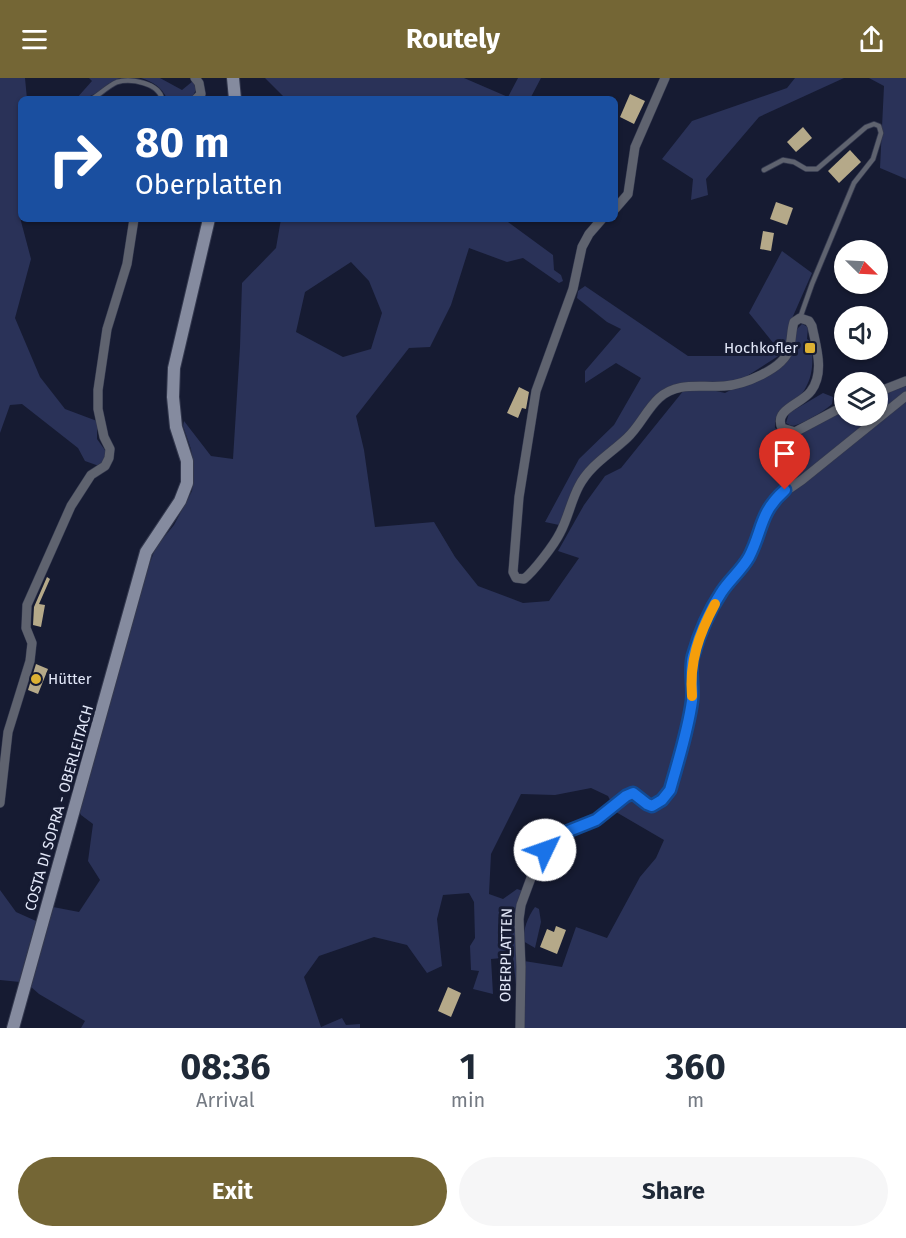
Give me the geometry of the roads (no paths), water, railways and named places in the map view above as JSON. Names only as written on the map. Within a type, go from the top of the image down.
[{"type":"main road","points":[[233,78],[235,96]]},
{"type":"main road","name":"COSTA DI SOPRA - OBERLEITACH","points":[[13,1028],[146,552],[180,501],[187,483],[187,461],[176,428],[173,397],[174,368],[208,222]]},
{"type":"street","points":[[195,78],[201,94],[199,96]]},
{"type":"street","points":[[618,206],[628,194],[635,147],[665,78]]},
{"type":"street","points":[[0,802],[8,732],[30,661],[32,643],[26,628],[27,605],[71,506],[91,475],[105,466],[109,458],[110,449],[104,437],[98,409],[98,390],[107,329],[127,264],[134,222]]},
{"type":"street","points":[[599,222],[582,247],[573,289],[536,391],[519,497],[513,572],[516,578],[524,579],[529,575],[553,544],[561,532],[580,485],[590,470],[627,438],[658,399],[672,390],[688,386],[737,384],[769,370],[783,361],[789,350],[794,322],[800,318],[809,321],[812,326],[818,370],[811,392],[786,410],[781,416],[780,423],[782,428],[795,432],[834,411]]},
{"type":"street","points":[[888,388],[906,381]]},
{"type":"street","name":"OBERPLATTEN","points":[[520,1028],[519,919],[521,905],[545,850],[556,836],[596,820],[626,796],[633,793],[652,806],[662,800],[670,790],[692,700],[690,674],[693,656],[722,592],[750,556],[765,513],[785,490],[802,480],[906,396]]},
{"type":"lane","points":[[96,96],[115,82],[124,79],[139,80],[155,87],[161,92],[162,96]]},
{"type":"lane","points":[[764,170],[783,160],[794,162],[806,169],[817,169],[866,127],[873,124],[879,126],[881,132],[873,159],[854,183],[800,318]]},
{"type":"place","name":"Hochkofler","points":[[810,348]]},
{"type":"place","name":"Hütter","points":[[36,679]]}]
